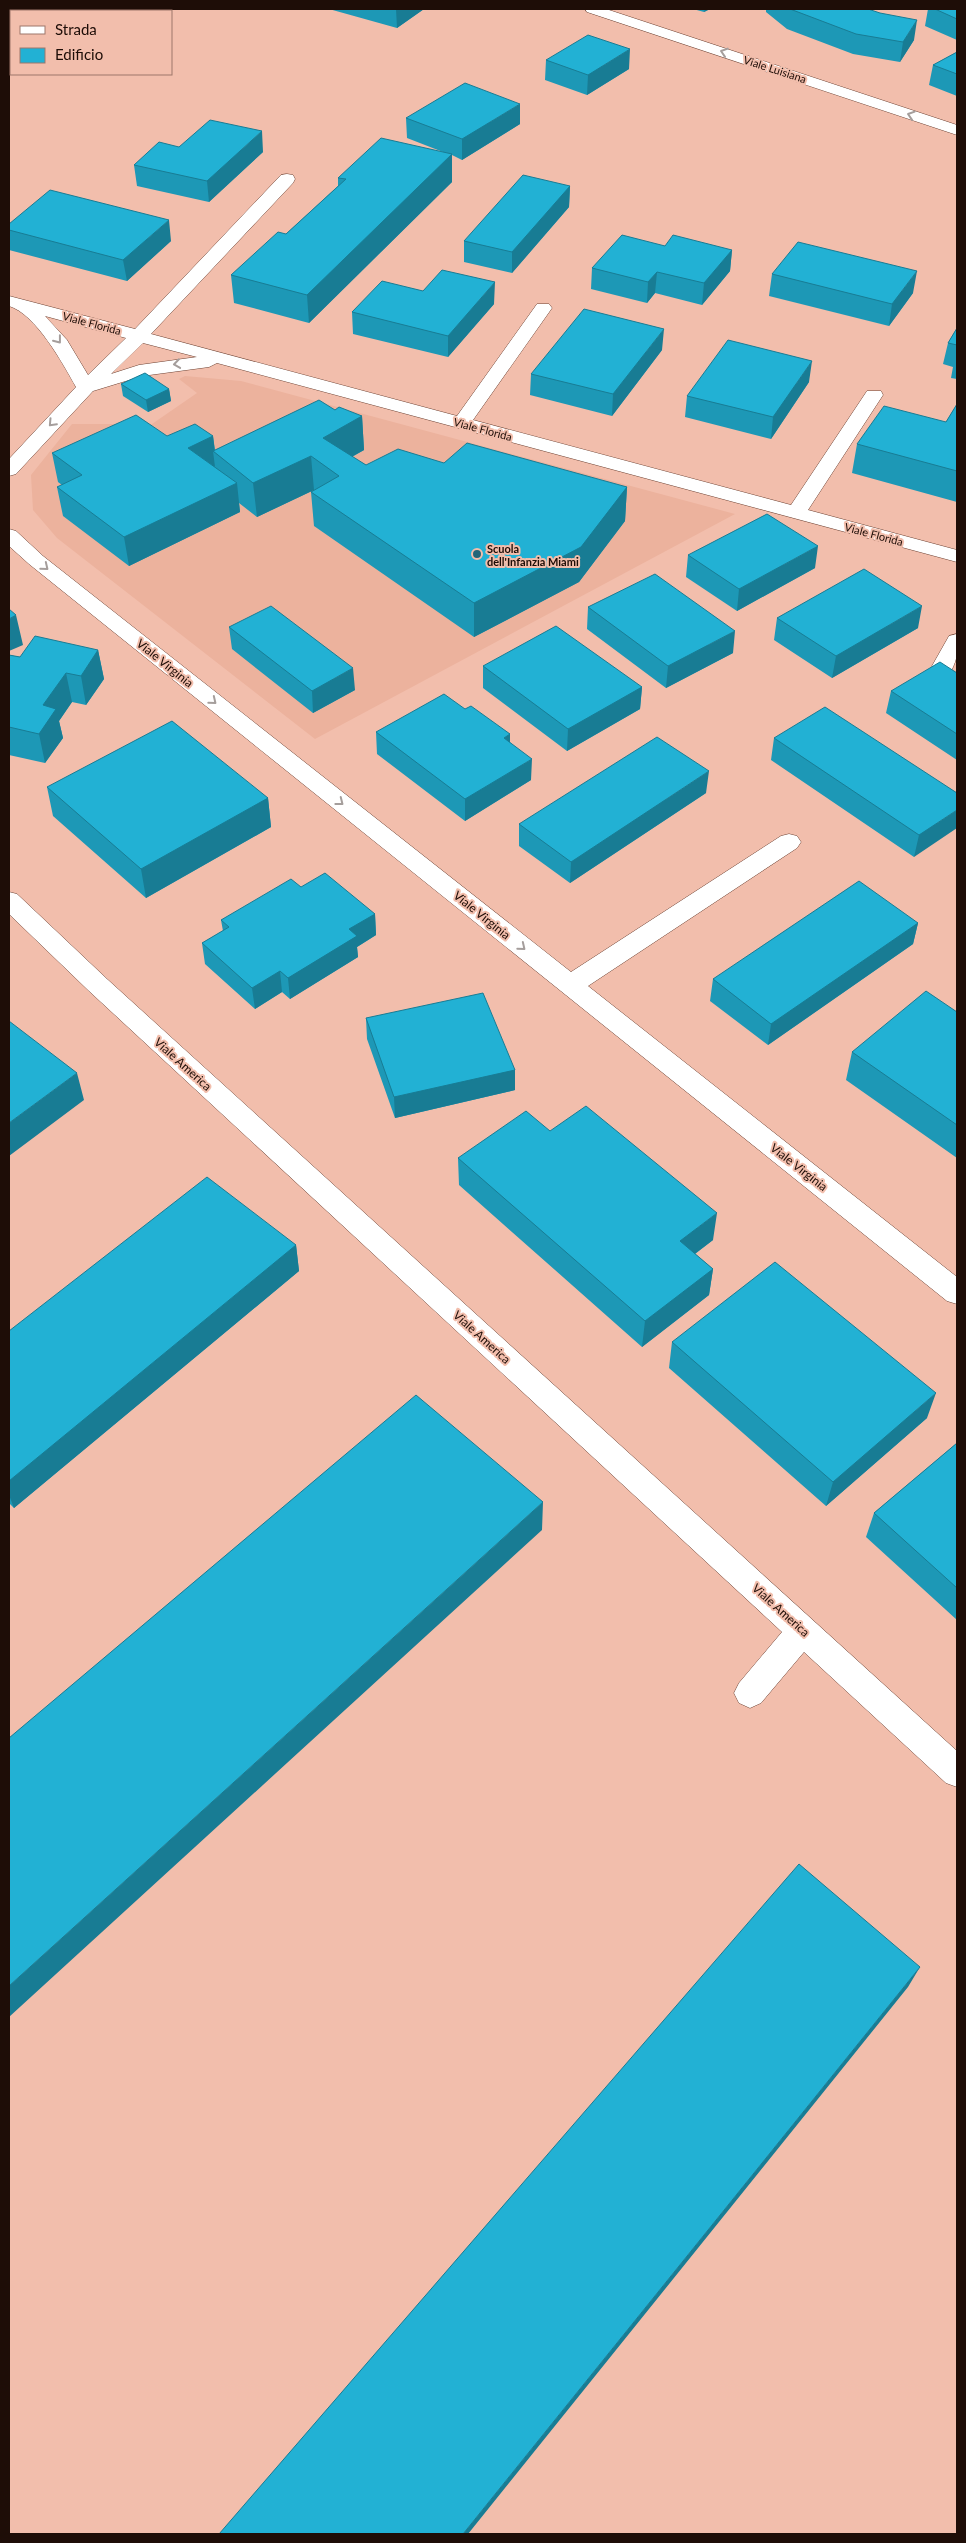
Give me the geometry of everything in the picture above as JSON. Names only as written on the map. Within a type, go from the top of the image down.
[{"type":"street","name":"Viale Luisiana","points":[[592,9],[957,130]]},
{"type":"street","points":[[9,470],[86,388],[139,336],[286,178]]},
{"type":"street","points":[[16,303],[62,344],[86,388]]},
{"type":"street","name":"Viale Florida","points":[[16,303],[957,556]]},
{"type":"street","points":[[461,423],[543,308]]},
{"type":"street","points":[[86,388],[139,371],[226,359]]},
{"type":"street","points":[[796,513],[874,395]]},
{"type":"street","name":"Viale Virginia","points":[[9,535],[36,560],[957,1293]]},
{"type":"street","points":[[943,666],[957,641]]},
{"type":"street","points":[[570,985],[789,842]]},
{"type":"street","name":"Viale America","points":[[9,900],[98,985],[957,1772]]},
{"type":"street","points":[[750,1693],[803,1631]]},
{"type":"shaded area","points":[[185,376],[241,381],[735,514],[315,739],[57,538],[33,510],[31,475],[72,424],[152,424],[197,393],[179,379]]},
{"type":"building","points":[[790,9],[868,9],[917,20],[903,42],[856,34]]},
{"type":"building","points":[[935,9],[957,9],[957,19]]},
{"type":"building","points":[[588,35],[630,49],[588,75],[546,60]]},
{"type":"building","points":[[957,52],[957,74],[933,65]]},
{"type":"building","points":[[465,83],[520,104],[462,139],[406,118]]},
{"type":"building","points":[[210,120],[262,131],[207,181],[134,165],[159,142],[179,147]]},
{"type":"building","points":[[381,138],[452,154],[307,295],[231,275],[278,232],[286,234],[346,179],[338,178]]},
{"type":"building","points":[[523,175],[570,186],[512,252],[464,241]]},
{"type":"building","points":[[50,190],[169,220],[123,260],[9,230],[9,224]]},
{"type":"building","points":[[622,235],[665,246],[673,235],[732,250],[704,283],[657,272],[648,282],[592,268]]},
{"type":"building","points":[[798,242],[917,271],[892,304],[772,274]]},
{"type":"building","points":[[442,270],[495,282],[448,336],[352,312],[382,281],[423,291]]},
{"type":"building","points":[[584,309],[664,329],[613,394],[531,374]]},
{"type":"building","points":[[957,328],[957,345],[948,343]]},
{"type":"building","points":[[728,340],[812,361],[773,417],[687,396]]},
{"type":"building","points":[[145,373],[169,389],[146,400],[121,384]]},
{"type":"building","name":"Scuola dell'Infanzia Miami","points":[[319,400],[335,410],[339,407],[362,416],[323,438],[366,465],[398,449],[444,463],[467,443],[627,487],[581,547],[474,603],[311,492],[339,476],[311,456],[253,483],[213,451]]},
{"type":"building","points":[[957,404],[957,471],[857,444],[884,406],[946,422]]},
{"type":"building","points":[[136,415],[167,436],[195,424],[213,436],[188,448],[237,483],[124,537],[57,487],[82,475],[52,453]]},
{"type":"building","points":[[767,514],[818,546],[739,589],[688,555]]},
{"type":"building","points":[[864,569],[922,606],[836,656],[777,618]]},
{"type":"building","points":[[655,574],[735,631],[668,666],[588,607]]},
{"type":"building","points":[[271,606],[353,668],[312,691],[229,627]]},
{"type":"building","points":[[9,609],[16,615],[9,619]]},
{"type":"building","points":[[556,626],[642,687],[568,729],[483,666]]},
{"type":"building","points":[[35,636],[98,650],[81,676],[66,673],[43,705],[56,709],[39,734],[9,727],[9,655],[20,657]]},
{"type":"building","points":[[940,662],[957,673],[957,734],[891,691]]},
{"type":"building","points":[[444,694],[465,709],[471,706],[510,734],[504,738],[532,759],[465,799],[376,732]]},
{"type":"building","points":[[825,707],[957,793],[957,810],[919,835],[774,738]]},
{"type":"building","points":[[172,721],[268,798],[141,869],[47,787]]},
{"type":"building","points":[[657,737],[709,771],[571,862],[519,824]]},
{"type":"building","points":[[325,873],[375,914],[349,929],[357,936],[288,978],[280,971],[252,988],[202,943],[229,927],[221,920],[291,879],[301,887]]},
{"type":"building","points":[[859,881],[918,923],[771,1024],[713,979]]},
{"type":"building","points":[[926,991],[957,1012],[957,1125],[852,1052]]},
{"type":"building","points":[[483,993],[515,1070],[394,1097],[366,1018]]},
{"type":"building","points":[[9,1021],[77,1073],[9,1123]]},
{"type":"building","points":[[586,1106],[717,1213],[680,1241],[713,1269],[645,1321],[458,1158],[526,1111],[550,1131]]},
{"type":"building","points":[[207,1177],[296,1245],[9,1481],[9,1331]]},
{"type":"building","points":[[775,1262],[936,1393],[833,1482],[672,1342]]},
{"type":"building","points":[[416,1395],[543,1502],[9,1986],[9,1738]]},
{"type":"building","points":[[957,1443],[957,1588],[874,1513]]},
{"type":"building","points":[[799,1864],[920,1967],[463,2534],[219,2534]]},
{"type":"place","name":"Scuola dell'Infanzia Miami","points":[[477,554]]}]
